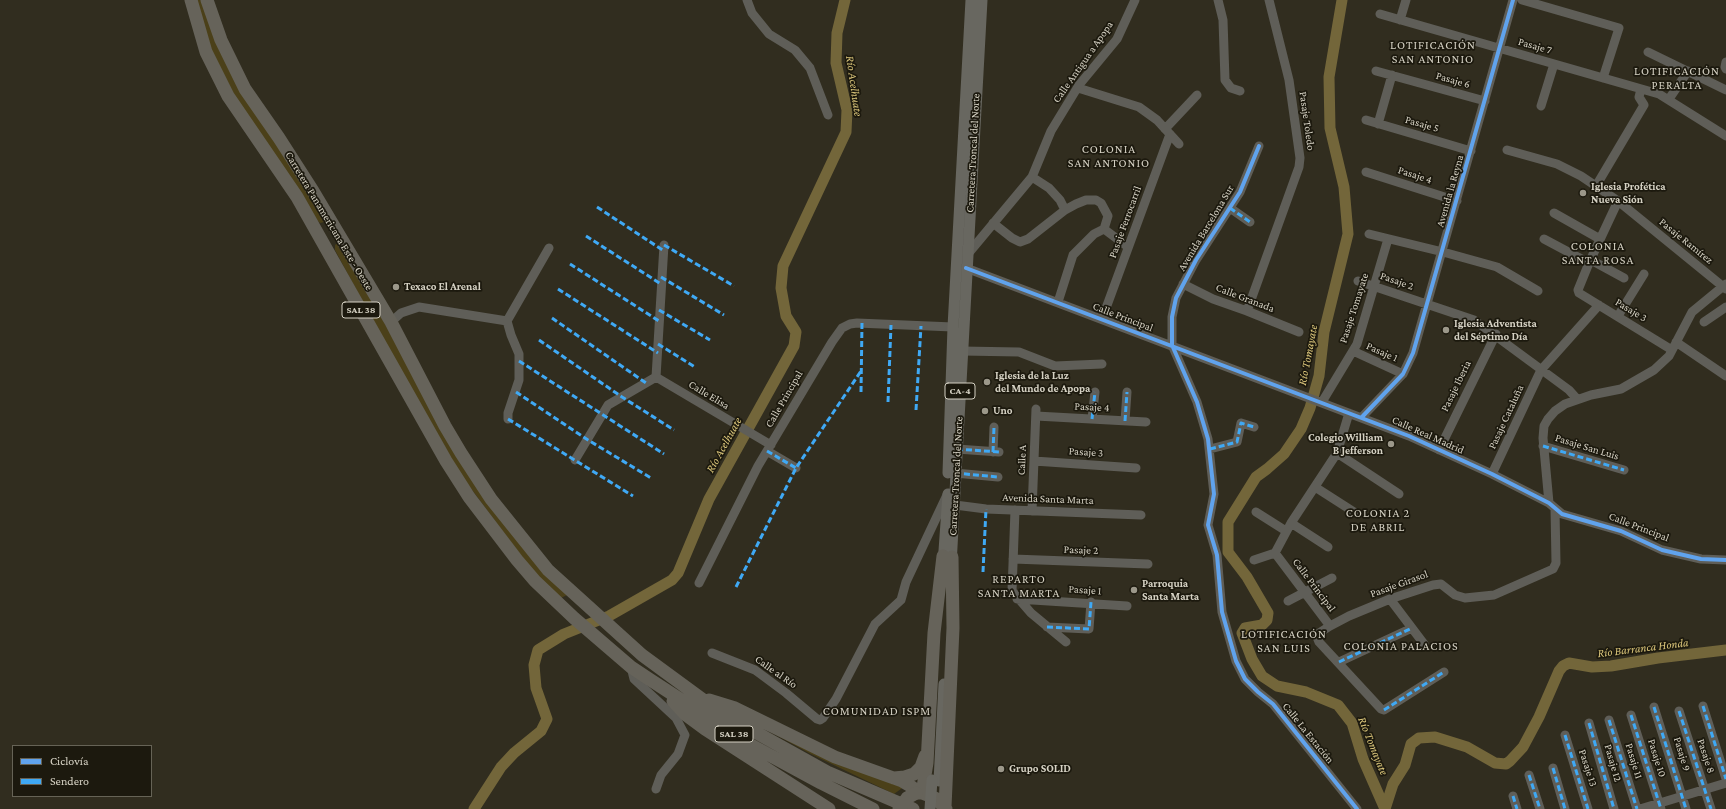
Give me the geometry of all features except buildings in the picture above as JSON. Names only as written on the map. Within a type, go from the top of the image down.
[{"type":"highway","name":"Carretera Panamericana Este - Oeste","points":[[191,0],[206,52],[218,78],[242,118],[297,197],[315,227],[442,455],[512,555],[535,581],[559,604],[604,645],[631,667],[749,744],[873,809]]},
{"type":"highway","name":"Carretera Panamericana Este - Oeste","points":[[207,0],[221,40],[236,75],[279,138],[328,216],[391,322],[445,426],[474,475],[548,570],[642,655],[721,713],[755,734],[820,769],[913,809]]},
{"type":"highway","points":[[315,227],[321,229],[326,226],[328,216]]},
{"type":"highway","points":[[328,249],[327,244],[331,239],[337,239],[345,245]]},
{"type":"highway","points":[[919,793],[927,763],[934,633],[948,556]]},
{"type":"highway","points":[[943,808],[953,628],[948,556]]},
{"type":"highway","points":[[661,688],[686,715],[705,729],[829,809]]},
{"type":"highway","points":[[697,696],[735,708],[814,748],[908,784],[919,793],[935,798],[943,808]]},
{"type":"highway","points":[[890,777],[905,777],[917,771],[924,760],[928,736]]},
{"type":"highway","points":[[899,809],[907,798],[919,793]]},
{"type":"main road","name":"Carretera Troncal del Norte","points":[[930,809],[935,780],[948,556],[948,494],[953,327],[971,0]]},
{"type":"main road","name":"Carretera Troncal del Norte","points":[[948,556],[954,505],[982,0]]},
{"type":"main road","name":"Carretera Troncal del Norte","points":[[935,780],[943,808]]},
{"type":"street","points":[[748,0],[752,13],[769,34],[795,50],[810,68],[828,115]]},
{"type":"street","name":"Calle Antigua a Apopa","points":[[967,255],[1032,177],[1050,131],[1078,88],[1117,39],[1135,0]]},
{"type":"street","points":[[1218,0],[1223,20],[1225,80],[1231,88],[1240,91]]},
{"type":"street","name":"Pasaje Toledo","points":[[1248,311],[1299,167],[1300,158],[1289,80],[1269,0]]},
{"type":"street","points":[[1400,20],[1406,0]]},
{"type":"street","name":"Avenida la Reyna","points":[[1362,417],[1403,374],[1413,353],[1443,252],[1513,0]]},
{"type":"street","points":[[1522,0],[1619,28],[1603,78]]},
{"type":"street","name":"Pasaje 7","points":[[1380,14],[1659,94],[1726,136]]},
{"type":"street","points":[[1648,52],[1726,90]]},
{"type":"street","points":[[1541,106],[1554,64]]},
{"type":"street","name":"Pasaje 6","points":[[1376,71],[1485,101]]},
{"type":"street","points":[[1669,99],[1688,71]]},
{"type":"street","points":[[1378,124],[1392,75]]},
{"type":"street","points":[[1078,88],[1139,107],[1157,120],[1179,144]]},
{"type":"street","points":[[1596,186],[1644,105],[1639,97],[1641,89]]},
{"type":"street","name":"Pasaje Ferrocarril","points":[[1102,319],[1168,131],[1197,94]]},
{"type":"street","name":"Pasaje 5","points":[[1366,120],[1471,151]]},
{"type":"street","name":"Avenida Barcelona Sur","points":[[1172,345],[1172,317],[1176,298],[1196,260],[1240,192],[1259,146]]},
{"type":"street","name":"Pasaje Ramírez","points":[[1507,150],[1557,164],[1596,186],[1618,201],[1725,287]]},
{"type":"street","name":"Pasaje 4","points":[[1366,172],[1457,201]]},
{"type":"street","points":[[1032,177],[1049,188],[1060,200],[1065,210]]},
{"type":"street","points":[[993,223],[1012,238],[1020,242],[1028,239],[1065,210],[1086,200],[1096,200],[1102,204],[1108,216],[1104,229],[1094,234],[1073,255],[1058,302]]},
{"type":"street","points":[[1590,261],[1618,201]]},
{"type":"street","points":[[1230,208],[1250,222]]},
{"type":"street","points":[[1554,213],[1600,239]]},
{"type":"street","points":[[1104,229],[1128,247]]},
{"type":"street","points":[[1369,234],[1443,252],[1504,270],[1538,291]]},
{"type":"street","name":"Pasaje Tomayate","points":[[1320,402],[1357,344],[1388,239]]},
{"type":"street","points":[[1544,239],[1624,278]]},
{"type":"street","points":[[575,460],[608,406],[656,377],[664,245]]},
{"type":"street","points":[[508,419],[508,413],[519,380],[519,354],[507,321],[548,248]]},
{"type":"street","name":"Pasaje 3","points":[[1590,261],[1578,290],[1581,294],[1674,346]]},
{"type":"street","name":"Calle Principal","points":[[966,268],[1296,392]]},
{"type":"street","points":[[1618,316],[1644,274]]},
{"type":"street","name":"Pasaje 2","points":[[1358,281],[1474,320],[1496,334],[1569,390],[1577,400]]},
{"type":"street","name":"Calle Granada","points":[[1183,284],[1213,299],[1248,311],[1299,332]]},
{"type":"street","points":[[1552,506],[1543,446],[1544,426],[1548,419],[1560,407],[1577,400],[1621,389],[1654,370],[1664,362],[1692,312],[1725,287]]},
{"type":"street","name":"Pasaje Cataluña","points":[[1492,474],[1541,370],[1599,305]]},
{"type":"street","points":[[391,322],[401,313],[419,307],[507,321]]},
{"type":"street","points":[[1704,322],[1726,308]]},
{"type":"street","name":"Calle Principal","points":[[699,583],[769,448],[832,342],[842,328],[850,324],[857,323],[953,327]]},
{"type":"street","name":"Pasaje Iberia","points":[[1439,450],[1496,334]]},
{"type":"street","name":"Calle La Estación","points":[[1172,345],[1197,402],[1210,449],[1214,494],[1208,525],[1217,554],[1222,612],[1236,661],[1245,679],[1273,704],[1357,809]]},
{"type":"street","points":[[1674,346],[1725,372]]},
{"type":"street","points":[[962,351],[1019,352],[1055,366],[1102,364]]},
{"type":"street","name":"Pasaje 1","points":[[1353,351],[1403,374]]},
{"type":"street","name":"Calle Elisa","points":[[656,377],[756,436],[769,448]]},
{"type":"street","points":[[1092,419],[1095,392]]},
{"type":"street","points":[[1125,421],[1127,392]]},
{"type":"street","name":"Calle Real Madrid","points":[[1296,392],[1362,417],[1439,450],[1492,474],[1552,506]]},
{"type":"street","name":"Pasaje 4","points":[[1036,413],[1092,419],[1146,422]]},
{"type":"street","name":"Calle A","points":[[1032,511],[1036,413]]},
{"type":"street","points":[[1254,560],[1275,553],[1289,527],[1337,454],[1349,413]]},
{"type":"street","points":[[1210,449],[1237,442],[1241,423],[1254,427]]},
{"type":"street","points":[[957,450],[996,452],[994,427]]},
{"type":"street","name":"Pasaje San Luis","points":[[1543,446],[1624,470]]},
{"type":"street","points":[[769,448],[796,468]]},
{"type":"street","points":[[1337,454],[1399,494]]},
{"type":"street","name":"Pasaje 3","points":[[1034,461],[1136,468]]},
{"type":"street","points":[[955,473],[998,477]]},
{"type":"street","points":[[1315,487],[1354,512]]},
{"type":"street","name":"Calle al Río","points":[[712,652],[755,670],[786,692],[817,719],[820,720],[824,718],[836,699],[875,624],[901,600],[906,582],[948,494]]},
{"type":"street","name":"Avenida Santa Marta","points":[[954,505],[986,509],[1141,515]]},
{"type":"street","name":"Calle Principal","points":[[1552,506],[1562,514],[1621,531],[1662,550],[1701,560],[1726,560]]},
{"type":"street","name":"Pasaje Girasol","points":[[1330,626],[1349,616],[1390,599],[1437,584],[1441,584],[1455,595],[1465,598],[1494,595],[1553,569],[1556,563],[1552,506]]},
{"type":"street","points":[[1015,510],[1012,590],[1017,598],[1031,613],[1066,642]]},
{"type":"street","points":[[1256,512],[1328,547]]},
{"type":"street","name":"Calle Principal","points":[[1275,553],[1330,626],[1319,633],[1317,637],[1319,642],[1339,662],[1378,707],[1384,710],[1444,672]]},
{"type":"street","name":"Pasaje 2","points":[[1013,559],[1148,564]]},
{"type":"street","points":[[1288,601],[1332,578]]},
{"type":"street","name":"Pasaje 1","points":[[1017,598],[1091,602],[1127,606]]},
{"type":"street","points":[[1390,599],[1424,644]]},
{"type":"street","points":[[1047,627],[1089,629],[1091,602]]},
{"type":"street","points":[[1339,662],[1412,628]]},
{"type":"street","points":[[631,667],[634,679],[676,718],[686,735],[678,754],[661,775],[656,789]]},
{"type":"street","points":[[1703,706],[1726,779]]},
{"type":"street","name":"Pasaje 9","points":[[1654,707],[1686,809]]},
{"type":"street","name":"Pasaje 8","points":[[1679,711],[1710,809]]},
{"type":"street","name":"Pasaje 10","points":[[1631,715],[1660,806]]},
{"type":"street","name":"Pasaje 11","points":[[1609,720],[1638,809]]},
{"type":"street","name":"Pasaje 12","points":[[1589,723],[1614,809]]},
{"type":"street","name":"Pasaje 13","points":[[1565,735],[1588,809]]},
{"type":"street","points":[[1553,768],[1565,809]]},
{"type":"street","points":[[1529,775],[1540,809]]},
{"type":"street","points":[[1638,809],[1660,806],[1682,796],[1726,784]]},
{"type":"street","points":[[1513,796],[1517,809]]},
{"type":"shaded area","points":[[196,0],[204,0],[275,140],[324,222],[320,223],[317,220],[237,100],[211,50]]},
{"type":"shaded area","points":[[338,243],[341,244],[440,424],[567,595],[559,599],[531,569],[461,475],[372,319],[335,250],[335,245]]},
{"type":"shaded area","points":[[765,729],[905,786],[894,794],[811,754]]},
{"type":"waterway","name":"Río Acelhuate","points":[[474,809],[501,767],[514,753],[541,731],[547,719],[536,688],[534,665],[538,650],[564,634],[609,616],[672,580],[678,573],[709,499],[794,346],[796,332],[786,316],[781,288],[783,266],[846,132],[847,110],[836,63],[837,33],[845,0]]},
{"type":"waterway","name":"Río Tomayate","points":[[1342,0],[1329,77],[1330,128],[1344,187],[1348,234],[1324,332],[1319,376],[1310,408],[1301,429],[1284,454],[1256,477],[1228,522],[1228,552],[1247,577],[1268,613],[1267,620],[1262,625],[1245,628],[1242,633],[1252,659],[1262,676],[1277,686],[1306,692],[1338,705],[1352,723],[1363,759],[1385,809]]},
{"type":"waterway","name":"Río Barranca Honda","points":[[1385,809],[1393,784],[1405,765],[1411,744],[1419,738],[1435,737],[1467,747],[1495,763],[1506,764],[1510,761],[1523,747],[1539,717],[1559,671],[1563,666],[1569,663],[1592,667],[1611,666],[1658,658],[1726,650]]},
{"type":"marked path","points":[[597,207],[664,251]]},
{"type":"marked path","points":[[1230,208],[1250,222]]},
{"type":"marked path","points":[[586,236],[661,284]]},
{"type":"marked path","points":[[664,245],[734,286]]},
{"type":"marked path","points":[[570,264],[659,321]]},
{"type":"marked path","points":[[661,277],[724,315]]},
{"type":"marked path","points":[[558,289],[658,353]]},
{"type":"marked path","points":[[659,310],[710,340]]},
{"type":"marked path","points":[[552,318],[646,383]]},
{"type":"marked path","points":[[861,392],[862,323]]},
{"type":"marked path","points":[[888,402],[891,325]]},
{"type":"marked path","points":[[916,410],[921,326]]},
{"type":"marked path","points":[[539,340],[622,397],[674,430]]},
{"type":"marked path","points":[[658,344],[695,367]]},
{"type":"marked path","points":[[519,361],[664,454]]},
{"type":"marked path","points":[[736,587],[796,468],[861,371]]},
{"type":"marked path","points":[[516,392],[588,440],[651,478]]},
{"type":"marked path","points":[[1092,419],[1095,392]]},
{"type":"marked path","points":[[1125,421],[1127,392]]},
{"type":"marked path","points":[[508,419],[633,496]]},
{"type":"marked path","points":[[1210,449],[1237,442],[1241,423],[1254,427]]},
{"type":"marked path","points":[[993,452],[994,427]]},
{"type":"marked path","points":[[1543,446],[1624,470]]},
{"type":"marked path","points":[[957,449],[999,452]]},
{"type":"marked path","points":[[767,451],[796,468]]},
{"type":"marked path","points":[[955,473],[998,477]]},
{"type":"marked path","points":[[983,572],[986,509]]},
{"type":"marked path","points":[[1047,627],[1089,629],[1091,602]]},
{"type":"marked path","points":[[1339,662],[1412,628]]},
{"type":"marked path","points":[[1384,710],[1444,672]]},
{"type":"marked path","points":[[1703,706],[1726,779]]},
{"type":"marked path","points":[[1654,707],[1686,809]]},
{"type":"marked path","points":[[1679,711],[1711,809]]},
{"type":"marked path","points":[[1631,715],[1661,809]]},
{"type":"marked path","points":[[1609,720],[1637,809]]},
{"type":"marked path","points":[[1589,723],[1614,809]]},
{"type":"marked path","points":[[1565,735],[1588,809]]},
{"type":"marked path","points":[[1553,768],[1565,809]]},
{"type":"marked path","points":[[1529,775],[1540,809]]},
{"type":"marked path","points":[[1513,796],[1517,809]]},
{"type":"cycle path","points":[[1362,417],[1403,374],[1413,353],[1513,0]]},
{"type":"cycle path","points":[[1259,146],[1240,192],[1196,260],[1176,298],[1172,317],[1172,345],[1197,402],[1208,439],[1214,494],[1208,525],[1217,555],[1222,612],[1236,661],[1245,679],[1273,704],[1357,809]]},
{"type":"cycle path","points":[[966,268],[1409,436],[1492,474],[1549,503],[1562,514],[1621,531],[1662,550],[1701,559],[1726,560]]},
{"type":"place","name":"Iglesia Profética Nueva Sión","points":[[1583,193]]},
{"type":"place","name":"Texaco El Arenal","points":[[396,287]]},
{"type":"place","name":"Iglesia Adventista del Séptimo Día","points":[[1446,330]]},
{"type":"place","name":"Iglesia de la Luz del Mundo de Apopa","points":[[987,382]]},
{"type":"place","name":"Uno","points":[[985,411]]},
{"type":"place","name":"Colegio William B Jefferson","points":[[1391,444]]},
{"type":"place","name":"Parroquia Santa Marta","points":[[1134,590]]},
{"type":"place","name":"Grupo SOLID","points":[[1001,769]]},
{"type":"district","name":"LOTIFICACIÓN SAN ANTONIO","points":[[1433,52]]},
{"type":"district","name":"LOTIFICACIÓN PERALTA","points":[[1677,78]]},
{"type":"district","name":"COLONIA SAN ANTONIO","points":[[1109,156]]},
{"type":"district","name":"COLONIA SANTA ROSA","points":[[1598,253]]},
{"type":"district","name":"COLONIA 2 DE ABRIL","points":[[1378,520]]},
{"type":"district","name":"REPARTO SANTA MARTA","points":[[1019,586]]},
{"type":"district","name":"LOTIFICACIÓN SAN LUIS","points":[[1284,641]]},
{"type":"district","name":"COLONIA PALACIOS","points":[[1401,646]]},
{"type":"district","name":"COMUNIDAD ISPM","points":[[877,711]]}]
